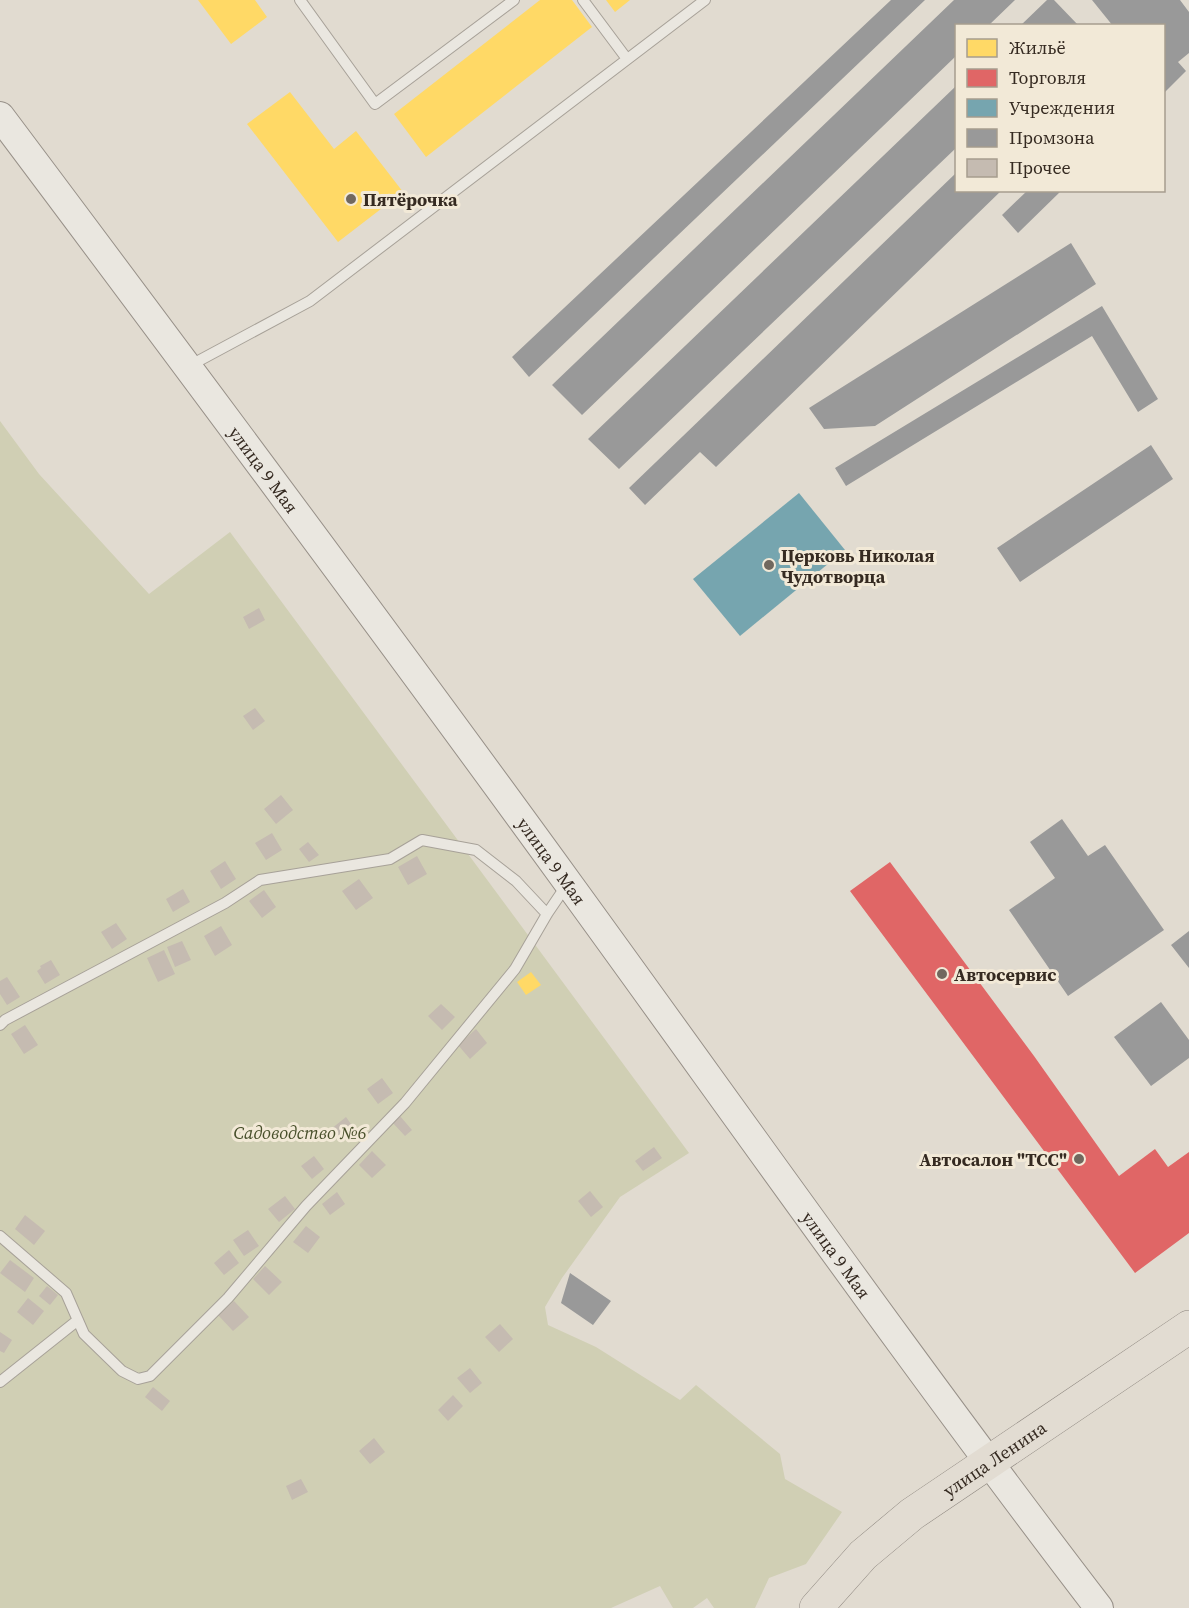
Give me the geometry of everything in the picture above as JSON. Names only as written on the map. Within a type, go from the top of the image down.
[{"type":"main road","name":"улица 9 Мая","points":[[0,116],[189,366],[568,883],[988,1464],[1099,1608]]},
{"type":"main road","name":"улица Ленина","points":[[816,1608],[863,1555],[912,1514],[1189,1327]]},
{"type":"lane","points":[[300,0],[375,104],[514,0]]},
{"type":"lane","points":[[583,0],[627,59]]},
{"type":"lane","points":[[189,366],[310,301],[705,0]]},
{"type":"lane","points":[[0,1025],[225,903],[260,880],[390,859],[422,840],[476,850],[516,881],[547,914]]},
{"type":"lane","points":[[0,1236],[66,1293],[84,1334],[122,1371],[138,1379],[150,1376],[228,1298],[306,1206],[405,1103],[515,969],[568,883]]},
{"type":"lane","points":[[0,1382],[78,1320]]},
{"type":"green space","name":"Садоводство №6","points":[[0,421],[39,474],[149,594],[230,532],[689,1153],[620,1197],[562,1278],[545,1307],[548,1325],[596,1347],[680,1400],[696,1385],[780,1454],[785,1479],[842,1512],[806,1564],[769,1578],[755,1608],[714,1608],[707,1598],[693,1608],[673,1608],[660,1586],[611,1608],[0,1608]]},
{"type":"building: Жильё","points":[[198,0],[255,0],[267,17],[231,44]]},
{"type":"building: Жильё","points":[[540,0],[572,0],[592,27],[426,157],[394,114]]},
{"type":"building: Жильё","points":[[606,0],[630,0],[615,12]]},
{"type":"building: Жильё","points":[[290,92],[334,149],[356,131],[403,192],[338,242],[247,124]]},
{"type":"building: Жильё","points":[[531,972],[541,985],[526,995],[517,982]]},
{"type":"building: Торговля","points":[[890,862],[1034,1056],[1119,1176],[1155,1149],[1168,1167],[1189,1152],[1189,1233],[1135,1273],[850,891]]},
{"type":"building: Учреждения","name":"Церковь Николая Чудотворца","points":[[799,493],[845,550],[740,636],[693,579]]},
{"type":"building: Промзона","points":[[891,0],[925,0],[529,377],[512,357]]},
{"type":"building: Промзона","points":[[954,0],[1015,0],[990,24],[955,24],[955,57],[582,415],[552,385]]},
{"type":"building: Промзона","points":[[1047,0],[1054,0],[1077,24],[1022,24]]},
{"type":"building: Промзона","points":[[1092,0],[1180,0],[1189,12],[1189,53],[1178,62],[1186,71],[1165,92],[1165,24],[1111,24]]},
{"type":"building: Промзона","points":[[955,87],[955,149],[619,469],[588,439]]},
{"type":"building: Промзона","points":[[955,174],[955,192],[1000,192],[716,467],[700,452],[645,505],[629,488]]},
{"type":"building: Промзона","points":[[1026,192],[1060,192],[1018,233],[1002,215]]},
{"type":"building: Промзона","points":[[1071,243],[1096,284],[875,426],[824,429],[809,408]]},
{"type":"building: Промзона","points":[[1102,306],[1158,399],[1138,412],[1092,336],[846,486],[835,468]]},
{"type":"building: Промзона","points":[[1151,445],[1173,479],[1020,582],[997,548]]},
{"type":"building: Промзона","points":[[1062,819],[1088,856],[1105,845],[1164,930],[1068,996],[1009,910],[1055,878],[1030,842]]},
{"type":"building: Промзона","points":[[1189,931],[1189,968],[1171,945]]},
{"type":"building: Промзона","points":[[1161,1002],[1189,1040],[1189,1058],[1151,1086],[1114,1037]]},
{"type":"building: Промзона","points":[[570,1273],[611,1301],[593,1325],[561,1303]]},
{"type":"building: Прочее","points":[[259,608],[265,620],[249,629],[243,617]]},
{"type":"building: Прочее","points":[[255,708],[265,721],[253,730],[243,716]]},
{"type":"building: Прочее","points":[[281,795],[293,810],[276,824],[264,809]]},
{"type":"building: Прочее","points":[[272,833],[282,850],[266,860],[255,843]]},
{"type":"building: Прочее","points":[[308,842],[319,855],[309,862],[299,849]]},
{"type":"building: Прочее","points":[[417,856],[427,874],[408,885],[398,867]]},
{"type":"building: Прочее","points":[[225,861],[236,879],[221,889],[210,871]]},
{"type":"building: Прочее","points":[[359,879],[373,898],[356,910],[342,891]]},
{"type":"building: Прочее","points":[[183,889],[190,902],[173,912],[166,899]]},
{"type":"building: Прочее","points":[[264,890],[276,907],[262,918],[249,901]]},
{"type":"building: Прочее","points":[[116,923],[127,939],[112,949],[101,932]]},
{"type":"building: Прочее","points":[[221,926],[232,945],[215,956],[204,936]]},
{"type":"building: Прочее","points":[[182,941],[191,960],[175,967],[167,947]]},
{"type":"building: Прочее","points":[[164,950],[175,974],[158,982],[147,958]]},
{"type":"building: Прочее","points":[[51,960],[60,975],[45,984],[37,971],[41,968],[40,966]]},
{"type":"building: Прочее","points":[[7,977],[20,997],[7,1005],[0,994],[0,981]]},
{"type":"building: Прочее","points":[[441,1004],[455,1017],[442,1030],[428,1016]]},
{"type":"building: Прочее","points":[[25,1025],[38,1045],[24,1054],[11,1034]]},
{"type":"building: Прочее","points":[[476,1029],[487,1043],[470,1059],[458,1045]]},
{"type":"building: Прочее","points":[[382,1078],[393,1093],[378,1104],[367,1089]]},
{"type":"building: Прочее","points":[[400,1116],[412,1130],[405,1136],[392,1122]]},
{"type":"building: Прочее","points":[[346,1117],[356,1131],[342,1142],[331,1129]]},
{"type":"building: Прочее","points":[[654,1147],[662,1158],[643,1171],[635,1161]]},
{"type":"building: Прочее","points":[[372,1151],[386,1165],[372,1178],[359,1165]]},
{"type":"building: Прочее","points":[[314,1156],[324,1169],[312,1179],[301,1166]]},
{"type":"building: Прочее","points":[[590,1191],[603,1207],[591,1217],[578,1201]]},
{"type":"building: Прочее","points":[[337,1192],[345,1204],[330,1215],[322,1204]]},
{"type":"building: Прочее","points":[[285,1196],[295,1209],[279,1222],[268,1209]]},
{"type":"building: Прочее","points":[[25,1215],[45,1231],[34,1245],[15,1229]]},
{"type":"building: Прочее","points":[[306,1226],[320,1237],[308,1253],[293,1242]]},
{"type":"building: Прочее","points":[[248,1230],[259,1246],[244,1256],[233,1240]]},
{"type":"building: Прочее","points":[[229,1250],[239,1263],[224,1275],[214,1263]]},
{"type":"building: Прочее","points":[[10,1260],[34,1278],[25,1292],[0,1273]]},
{"type":"building: Прочее","points":[[265,1266],[282,1282],[269,1295],[253,1279]]},
{"type":"building: Прочее","points":[[47,1286],[58,1295],[50,1305],[39,1296]]},
{"type":"building: Прочее","points":[[28,1298],[44,1311],[33,1325],[17,1312]]},
{"type":"building: Прочее","points":[[234,1301],[249,1317],[233,1331],[218,1315]]},
{"type":"building: Прочее","points":[[500,1324],[513,1339],[499,1352],[485,1337]]},
{"type":"building: Прочее","points":[[0,1332],[12,1340],[4,1353],[0,1351]]},
{"type":"building: Прочее","points":[[470,1368],[482,1383],[470,1393],[457,1378]]},
{"type":"building: Прочее","points":[[153,1387],[170,1401],[162,1411],[145,1397]]},
{"type":"building: Прочее","points":[[453,1395],[463,1406],[448,1421],[438,1410]]},
{"type":"building: Прочее","points":[[374,1438],[385,1452],[370,1464],[359,1451]]},
{"type":"building: Прочее","points":[[301,1479],[308,1492],[292,1500],[286,1486]]},
{"type":"place","name":"Пятёрочка","points":[[351,199]]},
{"type":"place","name":"Церковь Николая Чудотворца","points":[[769,565]]},
{"type":"place","name":"Автосервис","points":[[942,974]]},
{"type":"place","name":"Автосалон \"ТСС\"","points":[[1079,1159]]}]
